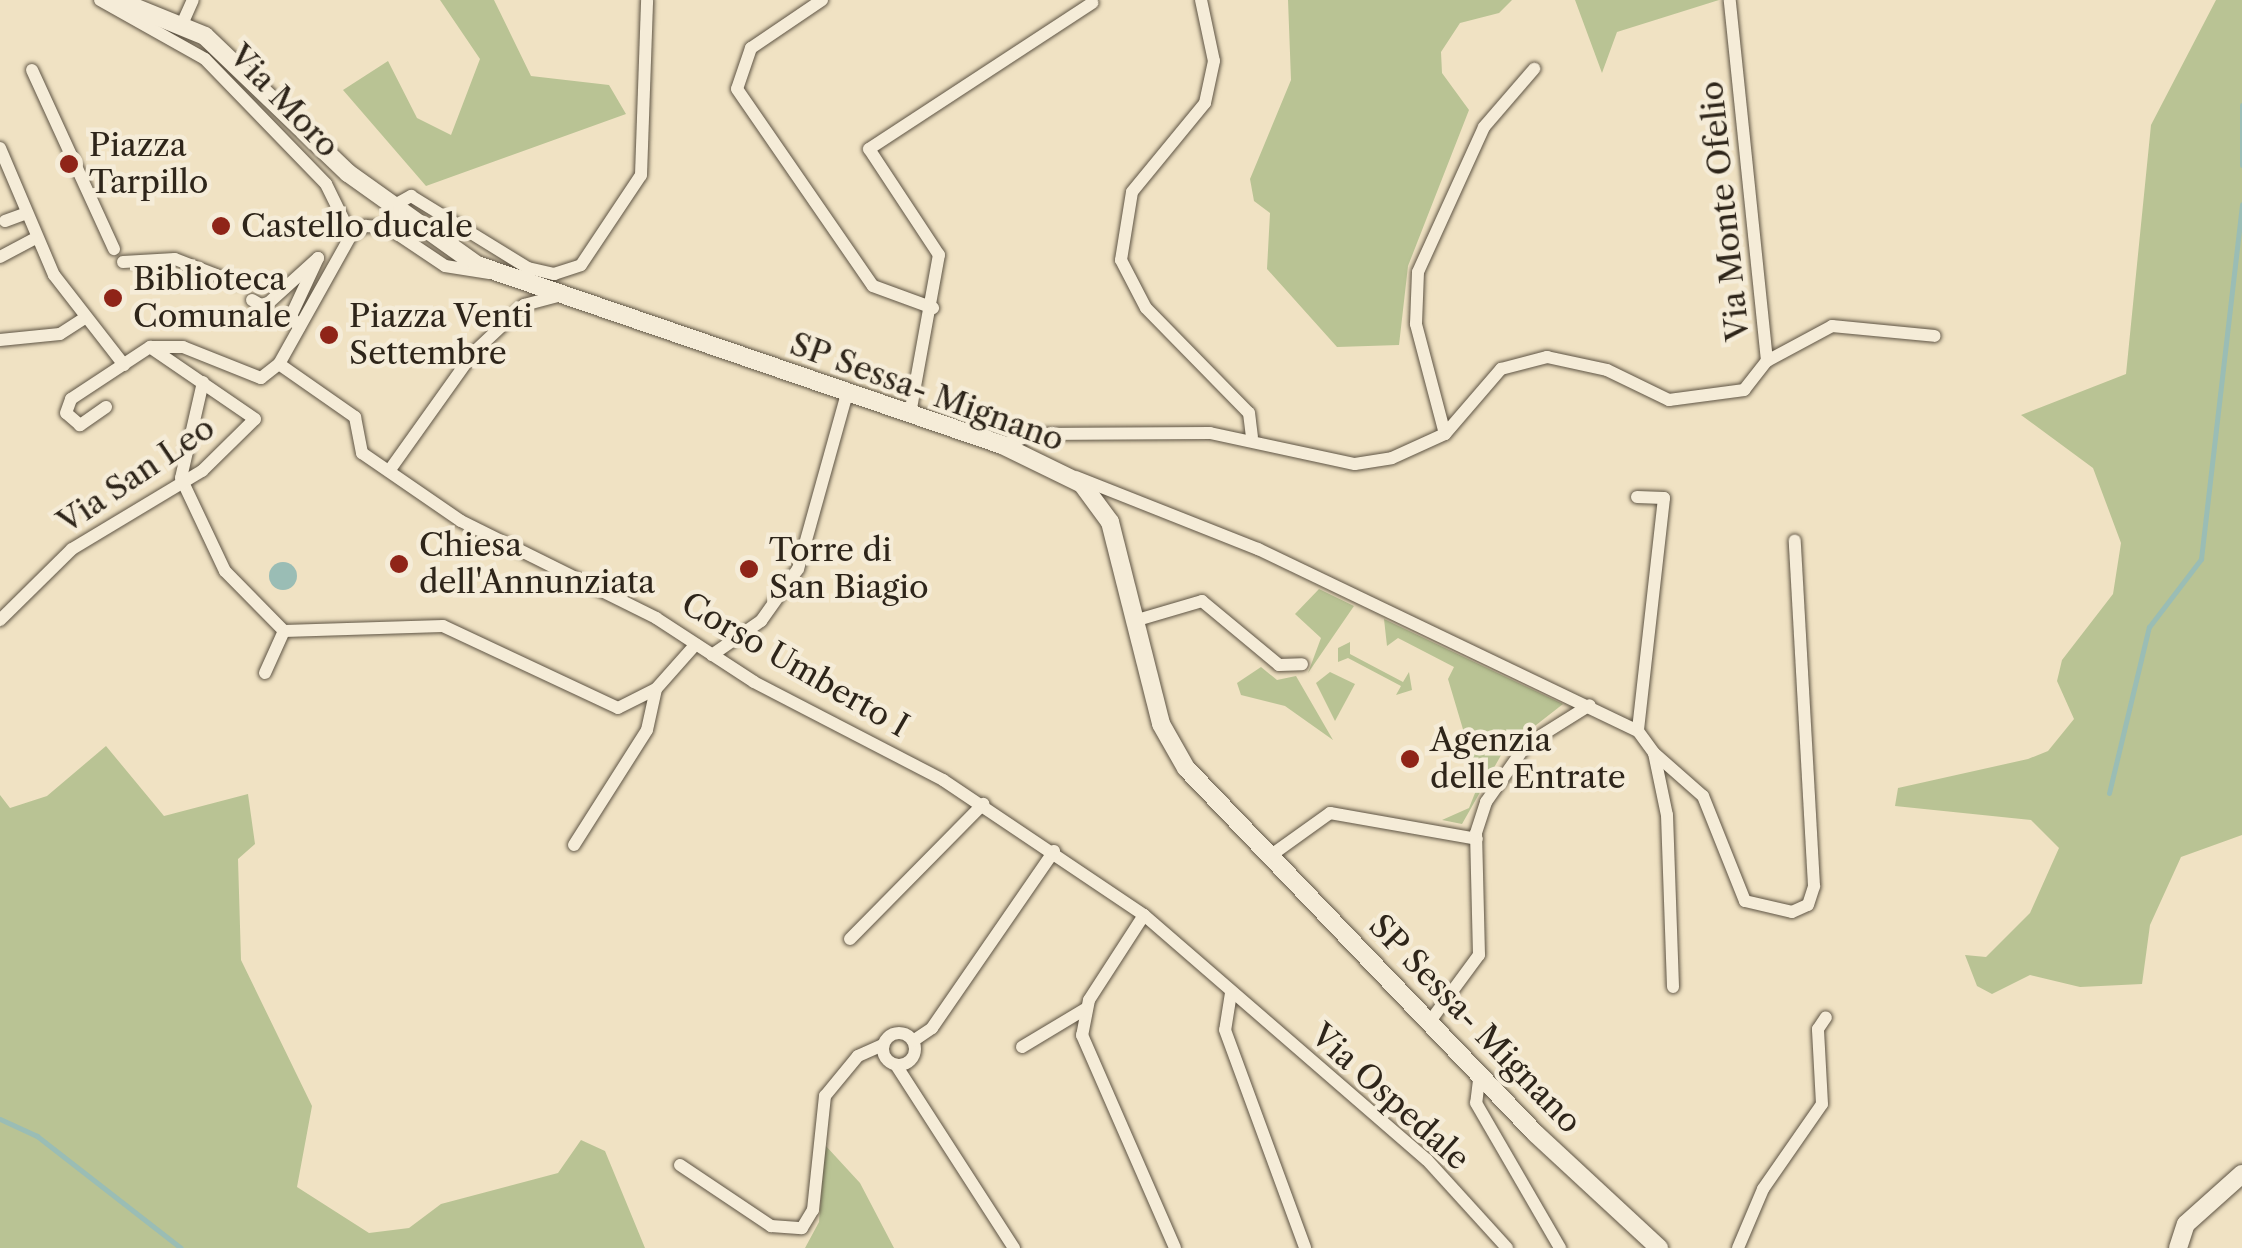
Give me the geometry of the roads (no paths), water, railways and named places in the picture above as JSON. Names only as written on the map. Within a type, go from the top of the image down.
[{"type":"street","name":"Via Moro","points":[[100,0],[205,59],[326,184],[351,235]]},
{"type":"street","name":"SP Sessa- Mignano","points":[[117,0],[183,22],[393,206],[492,272],[1002,444],[1069,474],[1106,514],[1168,740],[1270,856],[1480,1072],[1659,1248]]},
{"type":"street","points":[[183,22],[193,0]]},
{"type":"street","points":[[822,0],[751,48],[737,89],[872,286],[933,308]]},
{"type":"street","points":[[1201,0],[1213,45],[1206,103],[1132,192],[1121,260],[1146,308],[1248,413],[1252,436]]},
{"type":"street","name":"Via Monte Ofelio","points":[[1445,434],[1486,380],[1546,356],[1696,404],[1744,390],[1767,361],[1730,0]]},
{"type":"street","points":[[393,206],[411,196],[528,268],[554,274],[581,265],[641,176],[646,2]]},
{"type":"street","points":[[910,414],[933,308],[938,255],[868,149],[1092,3]]},
{"type":"street","points":[[1002,444],[1036,434],[1252,436],[1354,464],[1445,434],[1416,324],[1418,272],[1491,115],[1534,69]]},
{"type":"street","points":[[32,70],[114,249]]},
{"type":"street","points":[[0,148],[35,238],[85,318],[124,365]]},
{"type":"street","points":[[4,221],[24,214]]},
{"type":"street","points":[[106,406],[80,425],[66,409],[150,347],[183,347],[261,378],[279,364],[351,235],[379,224],[445,266],[492,272]]},
{"type":"street","points":[[0,257],[35,238]]},
{"type":"street","points":[[124,262],[176,258],[237,283]]},
{"type":"street","points":[[252,300],[264,307],[318,258],[291,316],[299,328]]},
{"type":"street","points":[[390,471],[474,352],[524,305],[561,296]]},
{"type":"street","points":[[0,340],[60,334],[85,318]]},
{"type":"street","points":[[1767,361],[1832,326],[1935,336]]},
{"type":"street","points":[[150,347],[202,382],[181,478],[224,571],[284,631],[443,626],[612,706],[656,689],[696,644]]},
{"type":"street","name":"Corso Umberto I","points":[[279,364],[355,416],[362,453],[494,541],[696,644],[983,804],[1144,915],[1231,993]]},
{"type":"street","name":"Via San Leo","points":[[0,620],[72,549],[181,478],[202,471],[256,419],[202,382]]},
{"type":"street","points":[[712,655],[740,638],[778,601],[809,546],[847,394]]},
{"type":"street","points":[[1069,474],[1258,549],[1638,731],[1654,753],[1702,796],[1745,901],[1792,912],[1808,904],[1814,886],[1795,541]]},
{"type":"street","points":[[1637,496],[1664,498],[1638,731]]},
{"type":"street","points":[[1134,621],[1202,601],[1279,665],[1302,664]]},
{"type":"street","points":[[265,673],[284,631]]},
{"type":"street","points":[[574,845],[647,730],[656,689]]},
{"type":"street","points":[[1431,1020],[1479,955],[1477,839],[1512,760],[1590,705]]},
{"type":"street","points":[[1654,753],[1670,838],[1673,987]]},
{"type":"street","points":[[850,939],[983,804]]},
{"type":"street","points":[[1270,856],[1330,813],[1477,839]]},
{"type":"street","points":[[912,1040],[932,1028],[1054,851]]},
{"type":"street","points":[[1022,1047],[1087,1008],[1144,915]]},
{"type":"street","points":[[1231,993],[1224,1030],[1305,1248]]},
{"type":"street","name":"Via Ospedale","points":[[1231,993],[1426,1160],[1507,1248]]},
{"type":"street","points":[[1087,1008],[1086,1050],[1175,1248]]},
{"type":"street","points":[[1738,1248],[1763,1189],[1822,1104],[1818,1030],[1826,1017]]},
{"type":"street","points":[[680,1165],[771,1226],[802,1228],[813,1210],[825,1096],[858,1056],[883,1046],[896,1033],[912,1040]]},
{"type":"street","points":[[896,1066],[914,1055],[912,1040]]},
{"type":"street","points":[[883,1046],[1014,1248]]},
{"type":"street","name":"Via Ospedale","points":[[1480,1072],[1476,1103],[1560,1248]]},
{"type":"street","points":[[2178,1248],[2204,1203],[2242,1174]]},
{"type":"water","points":[[283,562],[293,566],[297,576],[293,586],[283,590],[273,586],[269,576],[273,566]]},
{"type":"waterway","points":[[2242,105],[2242,165]]},
{"type":"waterway","points":[[2109,793],[2149,627],[2201,559],[2242,204]]},
{"type":"waterway","points":[[0,1119],[37,1136],[181,1248]]},
{"type":"place","name":"Piazza Tarpillo","points":[[69,164]]},
{"type":"place","name":"Castello ducale","points":[[221,226]]},
{"type":"place","name":"Biblioteca Comunale","points":[[113,298]]},
{"type":"place","name":"Piazza Venti Settembre","points":[[329,335]]},
{"type":"place","name":"Chiesa dell'Annunziata","points":[[399,564]]},
{"type":"place","name":"Torre di San Biagio","points":[[749,569]]},
{"type":"place","name":"Agenzia delle Entrate","points":[[1410,759]]}]
